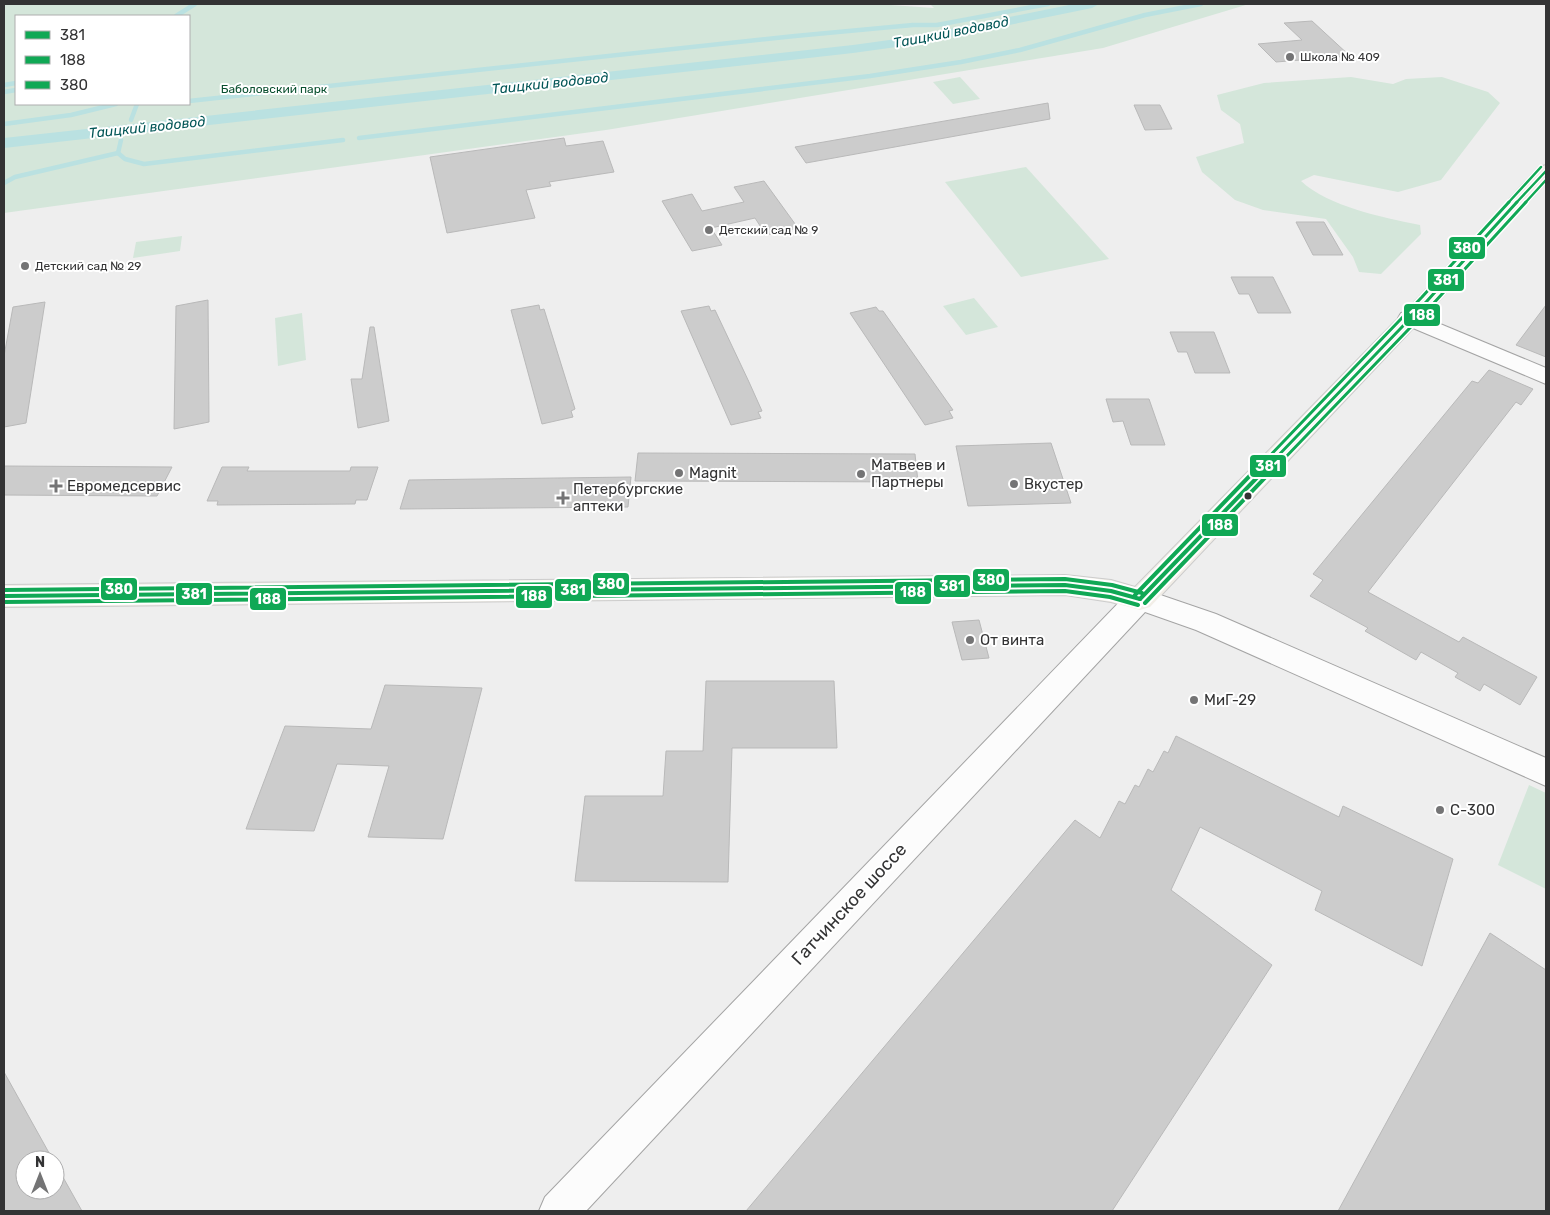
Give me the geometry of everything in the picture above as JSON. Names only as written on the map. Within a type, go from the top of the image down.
[{"type":"main road","points":[[4,596],[1065,585],[1111,591],[1140,599],[1409,318],[1546,171]]},
{"type":"street","points":[[1409,318],[1546,377]]},
{"type":"street","points":[[1140,599],[1206,622],[1546,772]]},
{"type":"street","name":"Гатчинское шоссе","points":[[559,1211],[1140,599]]},
{"type":"green space","name":"Баболовский парк","points":[[4,4],[876,4],[934,8],[930,4],[1249,4],[1103,48],[606,130],[4,213]]},
{"type":"green space","points":[[960,77],[980,99],[953,104],[933,82]]},
{"type":"green space","points":[[1351,77],[1393,84],[1406,79],[1442,77],[1488,92],[1500,103],[1441,180],[1398,192],[1314,175],[1301,181],[1326,198],[1357,210],[1420,225],[1421,234],[1381,274],[1359,272],[1353,257],[1326,219],[1263,210],[1235,200],[1202,172],[1196,157],[1244,143],[1240,124],[1221,110],[1217,95],[1264,83]]},
{"type":"green space","points":[[1026,167],[1109,259],[1021,277],[945,182]]},
{"type":"green space","points":[[182,236],[180,251],[133,258],[136,242]]},
{"type":"green space","points":[[974,298],[998,327],[966,335],[943,306]]},
{"type":"green space","points":[[302,313],[306,360],[278,366],[275,318]]},
{"type":"green space","points":[[1529,785],[1546,793],[1546,889],[1498,865]]},
{"type":"building","points":[[1312,21],[1350,56],[1276,62],[1258,44],[1302,40],[1284,23]]},
{"type":"building","points":[[1048,103],[1050,119],[806,163],[795,147]]},
{"type":"building","points":[[1134,105],[1160,105],[1172,129],[1145,130]]},
{"type":"building","points":[[564,138],[566,146],[603,141],[614,172],[549,182],[551,186],[526,190],[535,218],[447,233],[430,157]]},
{"type":"building","points":[[764,181],[798,228],[766,235],[755,218],[711,228],[722,245],[692,251],[662,201],[692,194],[702,211],[744,202],[734,187]]},
{"type":"building","points":[[1296,222],[1324,222],[1343,255],[1313,255]]},
{"type":"building","points":[[1231,277],[1273,277],[1291,313],[1258,313],[1249,294],[1239,294]]},
{"type":"building","points":[[208,300],[209,422],[174,429],[176,306]]},
{"type":"building","points":[[45,302],[26,423],[4,427],[4,356],[13,307]]},
{"type":"building","points":[[539,305],[540,310],[544,309],[575,409],[571,411],[573,417],[542,424],[511,310]]},
{"type":"building","points":[[1546,305],[1546,357],[1516,345]]},
{"type":"building","points":[[709,306],[711,311],[715,310],[749,382],[762,411],[758,412],[761,418],[731,425],[681,311]]},
{"type":"building","points":[[876,307],[879,311],[883,311],[953,410],[949,411],[953,418],[925,425],[850,313]]},
{"type":"building","points":[[370,327],[374,327],[389,421],[358,428],[351,379],[362,379]]},
{"type":"building","points":[[1170,332],[1214,332],[1230,373],[1195,373],[1187,352],[1178,352]]},
{"type":"building","points":[[1489,370],[1533,389],[1521,405],[1516,402],[1368,592],[1459,642],[1463,637],[1537,677],[1520,705],[1484,684],[1480,691],[1455,677],[1458,673],[1421,652],[1416,660],[1365,631],[1368,628],[1310,596],[1323,580],[1313,574],[1472,381],[1478,383]]},
{"type":"building","points":[[1106,399],[1149,399],[1165,445],[1131,445],[1123,421],[1113,422]]},
{"type":"building","name":"Вкустер","points":[[1051,443],[1071,503],[968,506],[956,446]]},
{"type":"building","points":[[638,453],[915,454],[918,482],[635,481]]},
{"type":"building","points":[[4,466],[172,467],[157,496],[4,495]]},
{"type":"building","points":[[222,467],[249,467],[247,471],[350,471],[351,467],[378,467],[367,500],[356,500],[355,504],[217,505],[218,501],[207,501]]},
{"type":"building","points":[[631,477],[628,507],[400,509],[409,480]]},
{"type":"building","name":"От винта","points":[[979,620],[989,658],[962,660],[952,622]]},
{"type":"building","points":[[706,681],[834,681],[837,748],[732,748],[728,882],[575,881],[585,796],[663,796],[666,751],[703,751]]},
{"type":"building","points":[[385,685],[482,688],[443,839],[368,837],[389,766],[337,764],[314,831],[246,829],[285,726],[371,729]]},
{"type":"building","points":[[1176,736],[1339,817],[1343,806],[1453,859],[1422,966],[1315,910],[1322,891],[1200,827],[1171,890],[1272,965],[1112,1211],[746,1211],[1075,820],[1100,838],[1119,801],[1125,804],[1135,785],[1139,787],[1148,769],[1153,772],[1164,751],[1168,753]]},
{"type":"building","points":[[1490,933],[1546,970],[1546,1211],[1338,1211]]},
{"type":"building","points":[[4,1072],[47,1150],[15,1150],[15,1200],[65,1200],[65,1181],[82,1211],[4,1211]]},
{"type":"waterway","points":[[178,15],[195,4]]},
{"type":"waterway","points":[[190,101],[795,36],[913,25],[937,25],[1048,4]]},
{"type":"waterway","name":"Таицкий водовод","points":[[4,143],[853,49],[911,41],[1092,4]]},
{"type":"waterway","points":[[359,138],[870,76],[961,62],[1020,50],[1145,15],[1201,4]]},
{"type":"waterway","points":[[4,85],[15,83]]},
{"type":"waterway","points":[[4,92],[15,90]]},
{"type":"waterway","points":[[4,124],[71,115],[112,105]]},
{"type":"waterway","points":[[131,120],[137,105]]},
{"type":"waterway","points":[[118,153],[121,140]]},
{"type":"waterway","points":[[118,153],[125,159],[144,164],[343,140]]},
{"type":"waterway","points":[[4,183],[15,177],[118,153]]},
{"type":"transit line","name":"380","points":[[1135,595],[1422,297],[1541,167]]},
{"type":"transit line","name":"381","points":[[1140,599],[1427,301],[1546,171]]},
{"type":"transit line","name":"188","points":[[1145,603],[1432,305],[1546,180]]},
{"type":"transit line","name":"380","points":[[4,590],[1065,579],[1112,585],[1142,593]]},
{"type":"transit line","name":"381","points":[[4,596],[1065,585],[1111,591],[1140,599]]},
{"type":"transit line","name":"188","points":[[4,602],[1065,591],[1110,597],[1138,605]]},
{"type":"place","name":"Школа № 409","points":[[1290,57]]},
{"type":"place","name":"Детский сад № 9","points":[[709,230]]},
{"type":"place","name":"Детский сад № 29","points":[[25,266]]},
{"type":"place","name":"Magnit","points":[[679,473]]},
{"type":"place","name":"Матвеев и Партнеры","points":[[861,474]]},
{"type":"place","name":"Вкустер","points":[[1014,484]]},
{"type":"place","name":"Евромедсервис","points":[[56,486]]},
{"type":"place","name":"Петербургские аптеки","points":[[563,498]]},
{"type":"place","name":"От винта","points":[[970,640]]},
{"type":"place","name":"МиГ-29","points":[[1194,700]]},
{"type":"place","name":"С-300","points":[[1440,810]]}]
